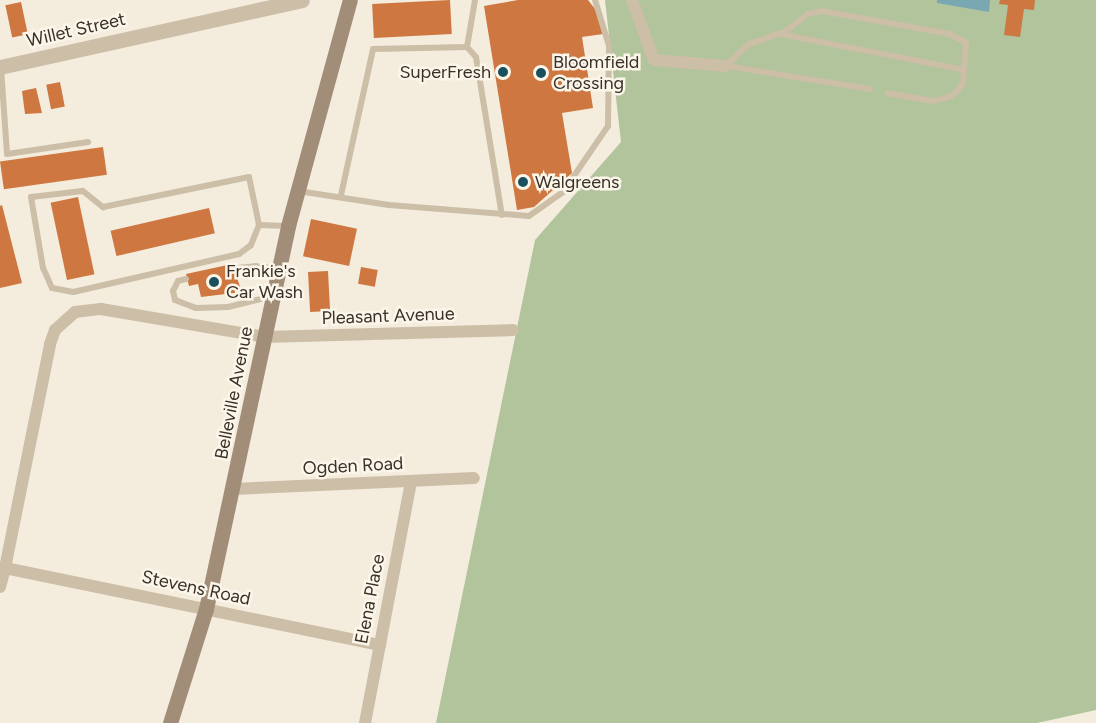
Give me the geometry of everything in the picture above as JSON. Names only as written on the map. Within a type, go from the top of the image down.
[{"type":"main road","name":"Belleville Avenue","points":[[170,723],[206,609],[234,489],[288,226],[350,0]]},
{"type":"street","name":"Willet Street","points":[[1,67],[302,0]]},
{"type":"street","points":[[632,0],[654,60],[726,66]]},
{"type":"street","name":"Pleasant Avenue","points":[[0,587],[50,344],[64,320],[75,312],[101,309],[265,337],[513,330]]},
{"type":"street","name":"Ogden Road","points":[[234,489],[474,478]]},
{"type":"street","name":"Elena Place","points":[[365,723],[411,481]]},
{"type":"street","name":"Stevens Road","points":[[3,573],[206,609],[380,645]]},
{"type":"lane","points":[[467,47],[475,0]]},
{"type":"lane","points":[[297,191],[341,195],[389,206],[529,216],[563,192],[608,126],[609,46],[595,0]]},
{"type":"lane","points":[[726,66],[749,44],[779,34],[808,14],[835,11],[960,37],[968,51],[963,84],[942,100],[888,93]]},
{"type":"lane","points":[[779,34],[966,70]]},
{"type":"lane","points":[[341,195],[372,48],[467,47],[476,57],[502,215]]},
{"type":"lane","points":[[726,66],[870,89]]},
{"type":"lane","points":[[1,67],[7,154],[88,142]]},
{"type":"lane","points":[[249,177],[259,225],[251,245],[239,254],[73,292],[52,288],[43,268],[31,198],[83,191],[103,207],[249,177]]},
{"type":"lane","points":[[259,225],[288,226]]},
{"type":"lane","points":[[237,268],[255,266],[279,269]]},
{"type":"lane","points":[[186,279],[178,281],[173,291],[175,300],[196,308],[218,309],[273,296]]},
{"type":"green space","points":[[605,0],[1096,0],[1096,710],[1037,723],[436,723],[535,240],[621,142]]},
{"type":"water","points":[[937,0],[990,0],[989,12],[937,3]]},
{"type":"building","points":[[450,0],[452,34],[374,38],[372,4]]},
{"type":"building","name":"Bloomfield Crossing","points":[[518,0],[588,0],[599,14],[603,34],[582,37],[593,108],[562,113],[572,173],[534,207],[517,210],[484,6]]},
{"type":"building","points":[[1000,0],[1035,0],[1034,10],[1024,9],[1020,37],[1004,35],[1008,5],[999,4]]},
{"type":"building","points":[[21,2],[28,34],[12,38],[5,5]]},
{"type":"building","points":[[60,82],[65,107],[51,109],[46,85]]},
{"type":"building","points":[[36,88],[42,113],[25,114],[22,91]]},
{"type":"building","points":[[103,147],[107,175],[4,189],[0,161]]},
{"type":"building","points":[[78,197],[94,274],[67,280],[51,203]]},
{"type":"building","points":[[2,205],[22,283],[0,288],[0,206]]},
{"type":"building","points":[[209,208],[215,233],[116,256],[111,231]]},
{"type":"building","points":[[311,219],[357,229],[349,266],[303,256]]},
{"type":"building","name":"Frankie's Car Wash","points":[[232,264],[242,292],[201,297],[198,284],[189,286],[186,274]]},
{"type":"building","points":[[361,267],[378,270],[375,287],[358,284]]},
{"type":"building","points":[[328,271],[330,311],[310,312],[308,272]]},
{"type":"place","name":"SuperFresh","points":[[503,72]]},
{"type":"place","name":"Bloomfield Crossing","points":[[541,73]]},
{"type":"place","name":"Walgreens","points":[[523,182]]},
{"type":"place","name":"Frankie's Car Wash","points":[[214,282]]}]
